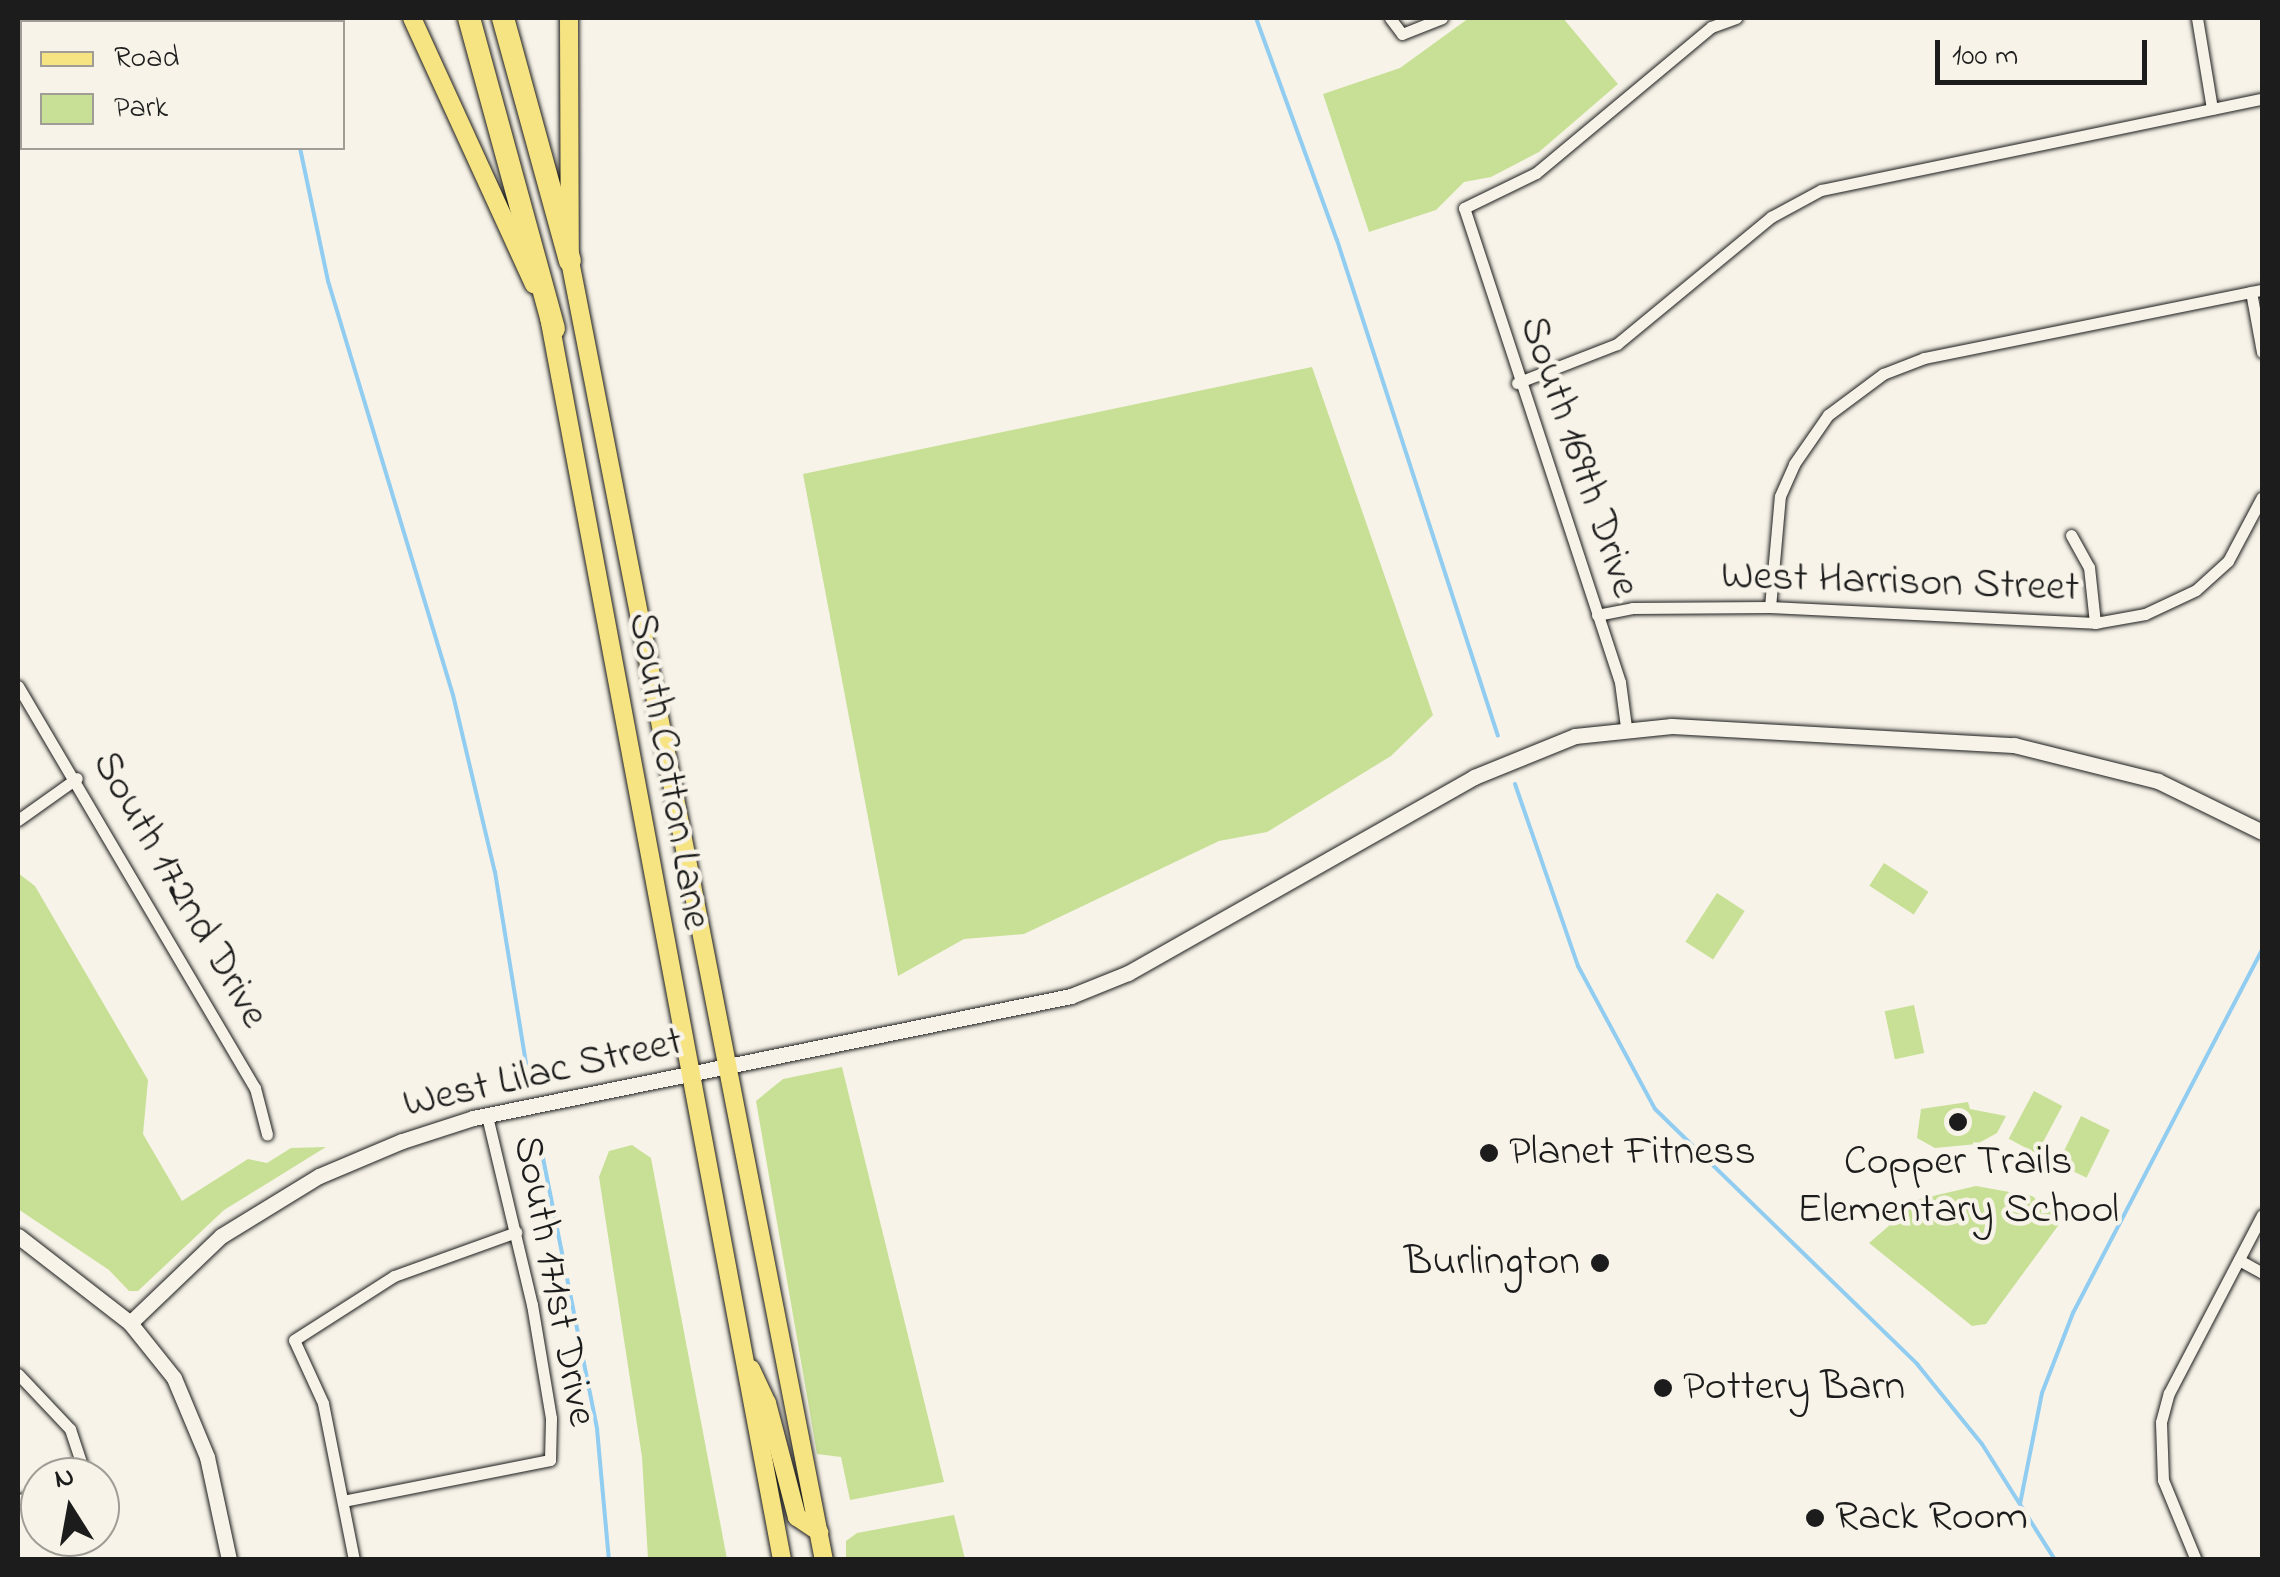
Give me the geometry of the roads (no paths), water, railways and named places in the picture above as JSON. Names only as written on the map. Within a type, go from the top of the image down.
[{"type":"highway","points":[[469,18],[554,329]]},
{"type":"highway","points":[[503,18],[570,261]]},
{"type":"main road","name":"South Cotton Lane","points":[[412,18],[554,329],[688,1076],[782,1560]]},
{"type":"main road","name":"South Cotton Lane","points":[[569,18],[570,261],[824,1560]]},
{"type":"main road","points":[[738,1342],[767,1403],[797,1517],[818,1532]]},
{"type":"street","points":[[1390,18],[1402,34],[1442,18]]},
{"type":"street","name":"South 169th Drive","points":[[1626,727],[1620,682],[1517,383],[1464,208],[1536,174],[1711,27],[1736,18]]},
{"type":"street","points":[[2197,18],[2212,110]]},
{"type":"street","points":[[1517,383],[1618,344],[1771,217],[1821,190],[2262,99]]},
{"type":"street","points":[[1770,607],[1780,496],[1794,464],[1828,414],[1884,374],[1924,358],[2257,291],[2262,352]]},
{"type":"street","name":"West Harrison Street","points":[[1597,616],[1632,608],[1770,607],[2095,623],[2145,614],[2196,590],[2245,539],[2262,497]]},
{"type":"street","points":[[2072,535],[2089,567],[2095,623]]},
{"type":"street","name":"South 172nd Drive","points":[[18,686],[77,778],[255,1088],[267,1134]]},
{"type":"street","name":"West Lilac Street","points":[[130,1323],[221,1236],[270,1204],[402,1140],[487,1116],[1034,1008],[1106,983],[1508,761],[1560,740],[1626,727],[2014,745],[2158,781],[2261,827]]},
{"type":"street","points":[[18,820],[77,778]]},
{"type":"street","name":"South 171st Drive","points":[[343,1501],[550,1460],[552,1418],[516,1232],[487,1116]]},
{"type":"street","points":[[2196,1560],[2163,1480],[2157,1452],[2161,1422],[2168,1393],[2262,1215]]},
{"type":"street","points":[[354,1560],[323,1404],[294,1340],[394,1276],[516,1232]]},
{"type":"street","points":[[18,1236],[130,1323],[174,1378],[194,1417],[228,1560]]},
{"type":"street","points":[[2239,1260],[2262,1274]]},
{"type":"street","points":[[18,1374],[70,1429],[79,1457]]},
{"type":"waterway","points":[[1256,18],[1337,240],[1498,736]]},
{"type":"waterway","points":[[300,150],[328,281],[453,695],[495,872],[529,1081]]},
{"type":"waterway","points":[[1515,784],[1578,966],[1655,1109],[1917,1364],[1982,1444],[2055,1560]]},
{"type":"waterway","points":[[2020,1504],[2042,1393],[2073,1313],[2262,950]]},
{"type":"waterway","points":[[540,1143],[597,1429],[609,1560]]},
{"type":"place","name":"Copper Trails Elementary School","points":[[1958,1122]]},
{"type":"place","name":"Planet Fitness","points":[[1489,1153]]},
{"type":"place","name":"Burlington","points":[[1600,1263]]},
{"type":"place","name":"Pottery Barn","points":[[1663,1388]]},
{"type":"place","name":"Rack Room","points":[[1815,1518]]}]
